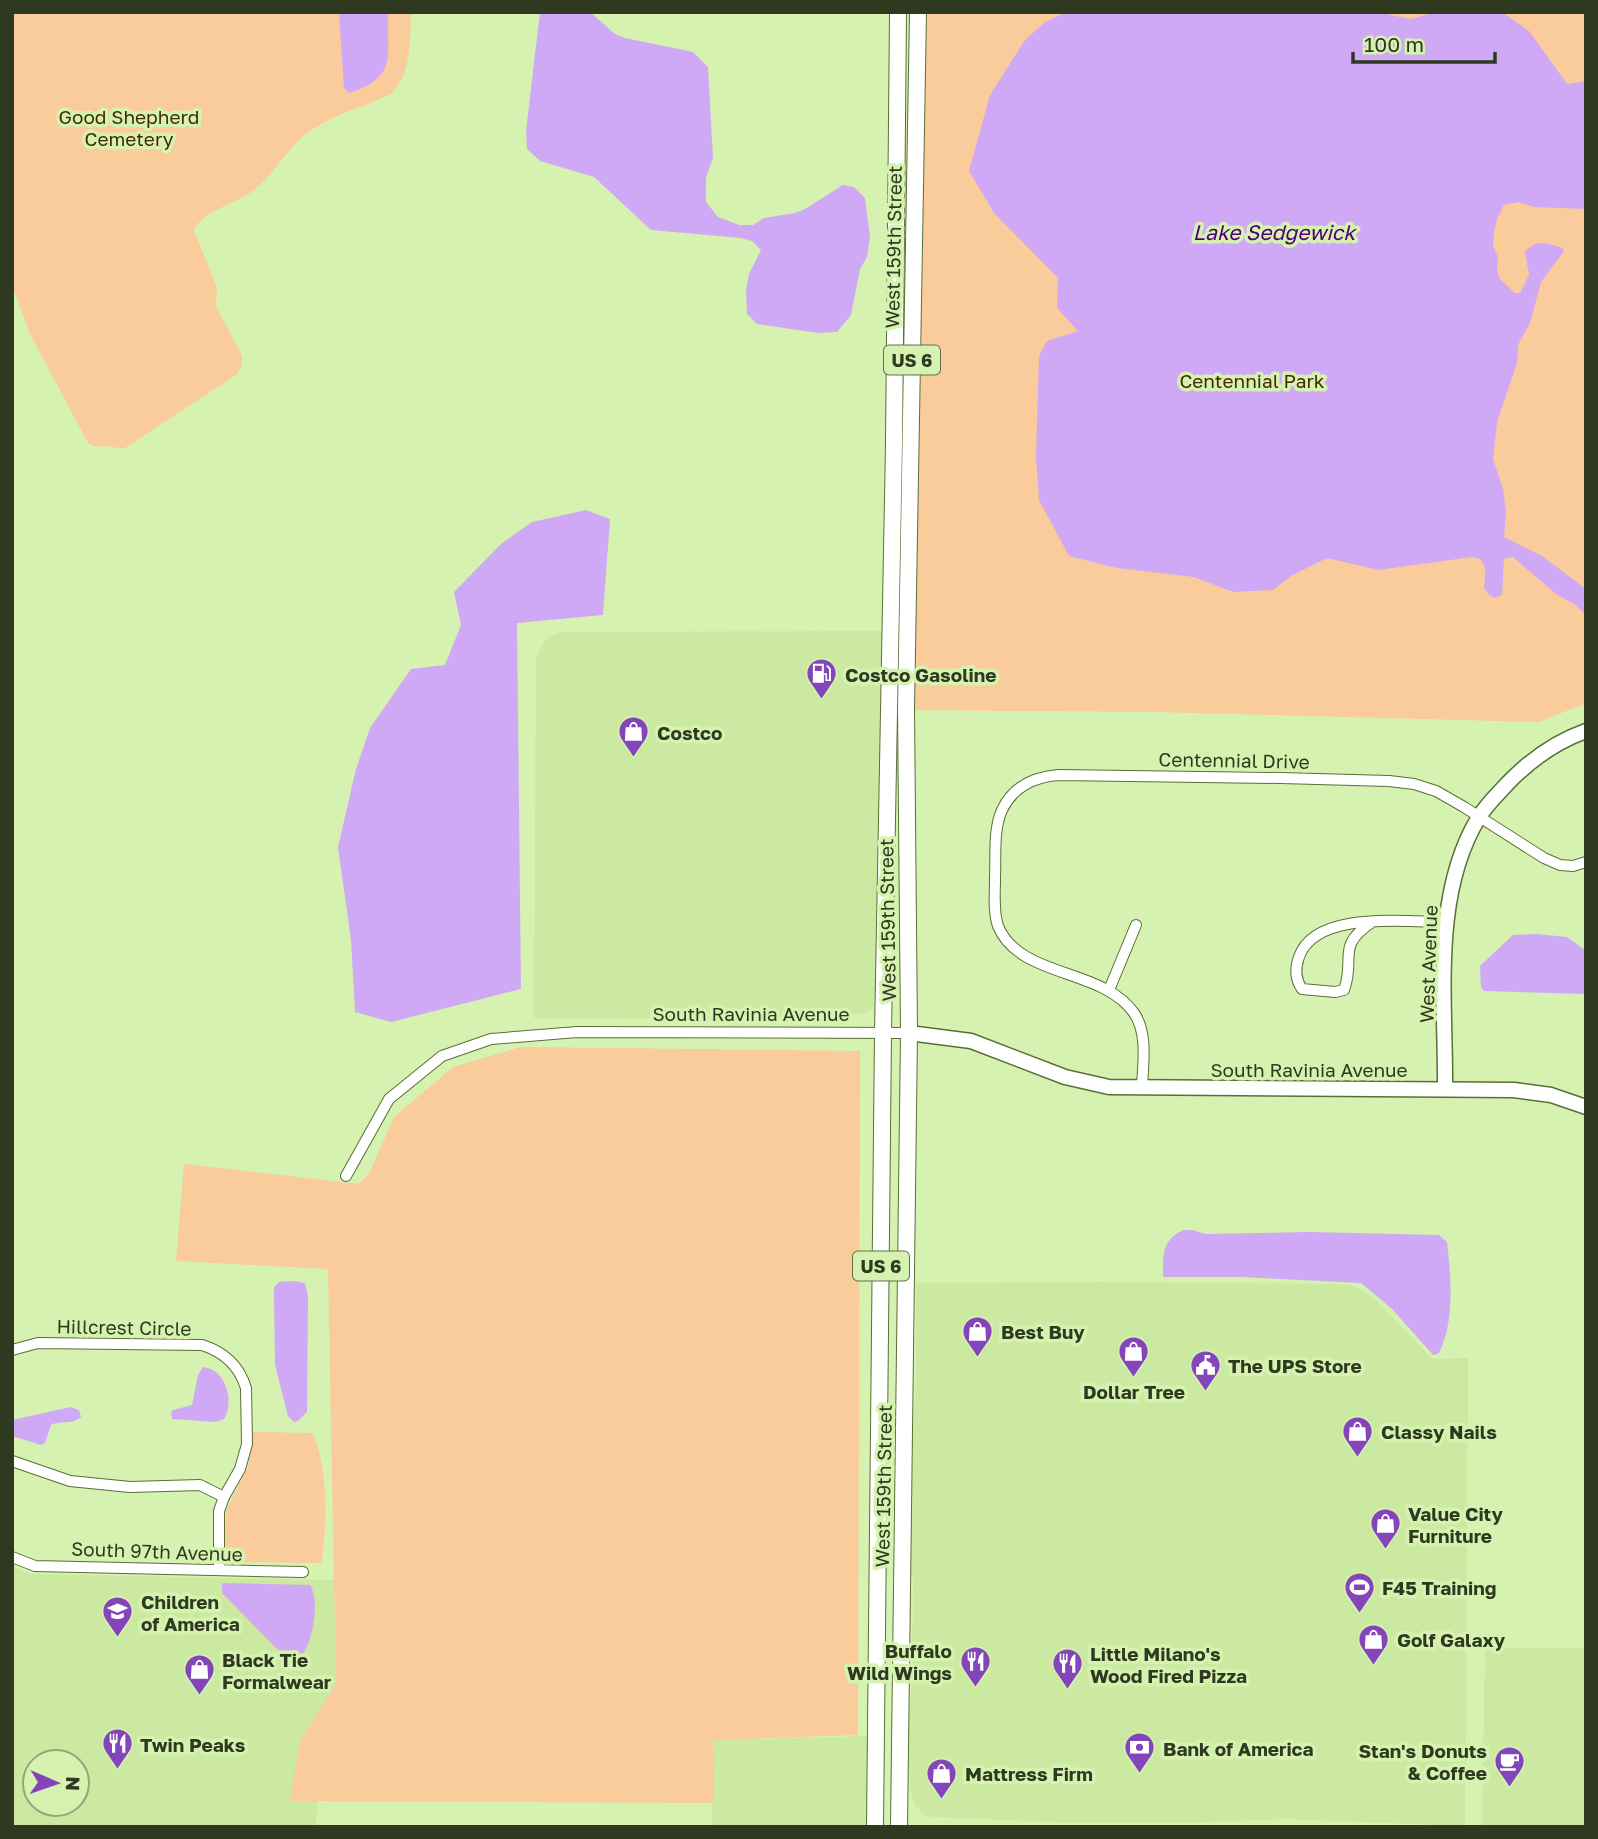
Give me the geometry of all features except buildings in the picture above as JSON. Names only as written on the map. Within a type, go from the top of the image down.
[{"type":"main road","name":"West 159th Street","points":[[875,1827],[898,12]]},
{"type":"main road","name":"West 159th Street","points":[[899,1827],[909,1033],[906,708],[918,12]]},
{"type":"street","name":"West Avenue","points":[[1445,1089],[1446,922],[1458,862],[1479,817],[1524,766],[1558,743],[1586,731]]},
{"type":"street","name":"Centennial Drive","points":[[1109,990],[1041,964],[1020,952],[1007,941],[998,926],[995,910],[999,818],[1007,800],[1018,789],[1042,776],[1389,781],[1414,784],[1436,792],[1544,858],[1573,866],[1586,862]]},
{"type":"street","points":[[1372,922],[1356,933],[1350,942],[1348,980],[1344,989],[1335,992],[1302,989],[1296,978],[1297,962],[1302,949],[1308,941],[1335,926],[1372,922],[1446,922]]},
{"type":"street","points":[[1136,925],[1109,990],[1136,1015],[1142,1030],[1142,1087]]},
{"type":"street","name":"South Ravinia Avenue","points":[[346,1177],[389,1099],[442,1056],[491,1039],[577,1032],[909,1033],[971,1041],[1065,1077],[1109,1087],[1514,1090],[1550,1094],[1586,1107]]},
{"type":"street","name":"Hillcrest Circle","points":[[12,1350],[37,1343],[201,1345],[222,1354],[232,1362],[246,1388],[247,1444],[240,1469],[223,1497]]},
{"type":"street","points":[[12,1461],[70,1481],[130,1487],[200,1485],[223,1497],[219,1511],[219,1570]]},
{"type":"street","name":"South 97th Avenue","points":[[12,1558],[35,1566],[303,1572]]},
{"type":"shaded area","points":[[885,631],[877,1004],[861,1014],[808,1020],[534,1018],[536,657],[547,638],[561,632]]},
{"type":"shaded area","points":[[916,1283],[1349,1284],[1376,1300],[1432,1359],[1468,1358],[1465,1826],[1286,1819],[1078,1823],[932,1817],[925,1815],[914,1804],[907,1741],[912,1682],[913,1579],[909,1570],[909,1497],[916,1382]]},
{"type":"shaded area","points":[[12,1566],[31,1574],[334,1580],[336,1685],[300,1741],[291,1801],[317,1801],[316,1827],[12,1827]]},
{"type":"shaded area","points":[[1485,1648],[1586,1648],[1586,1827],[1482,1827]]},
{"type":"shaded area","points":[[874,1736],[872,1827],[712,1827],[713,1740]]},
{"type":"green space","name":"Good Shepherd Cemetery","points":[[12,12],[411,12],[406,67],[398,86],[391,94],[334,118],[307,133],[260,185],[244,197],[212,212],[194,230],[217,288],[216,306],[241,354],[242,365],[236,375],[125,448],[96,447],[88,443],[31,336],[12,286]]},
{"type":"green space","name":"Lake Sedgewick","points":[[924,12],[1586,12],[1586,703],[1539,722],[1153,712],[913,710]]},
{"type":"green space","points":[[521,1047],[860,1051],[858,1735],[713,1740],[714,1803],[290,1801],[300,1741],[336,1684],[328,1269],[176,1261],[184,1164],[359,1184],[370,1172],[394,1117],[453,1067]]},
{"type":"green space","points":[[253,1432],[312,1433],[318,1447],[324,1479],[325,1532],[321,1563],[236,1562],[230,1560],[227,1555],[226,1510],[248,1467]]},
{"type":"water","points":[[339,12],[388,12],[388,52],[383,71],[376,80],[349,93],[344,88]]},
{"type":"water","points":[[540,12],[590,12],[615,34],[693,52],[708,67],[713,158],[706,177],[706,202],[718,217],[739,225],[753,225],[764,218],[805,209],[843,185],[854,187],[865,198],[870,237],[867,257],[860,269],[851,315],[837,332],[818,333],[757,324],[747,314],[746,290],[749,274],[761,250],[752,241],[651,230],[594,177],[540,161],[527,149],[526,131]]},
{"type":"water","name":"Lake Sedgewick","points":[[1067,12],[1389,12],[1390,15],[1411,19],[1435,12],[1502,12],[1529,31],[1567,84],[1586,81],[1586,209],[1534,207],[1519,202],[1504,205],[1497,219],[1493,246],[1498,257],[1497,270],[1500,279],[1515,293],[1520,293],[1529,275],[1525,252],[1529,248],[1542,243],[1563,248],[1564,251],[1541,282],[1530,323],[1518,345],[1517,363],[1497,422],[1493,459],[1503,489],[1506,513],[1504,537],[1542,556],[1586,589],[1586,615],[1574,604],[1556,594],[1513,557],[1504,559],[1502,595],[1495,598],[1484,588],[1483,562],[1472,557],[1378,570],[1327,558],[1291,576],[1273,590],[1233,592],[1194,577],[1117,568],[1069,556],[1039,500],[1036,458],[1039,356],[1047,341],[1078,331],[1057,308],[1058,278],[994,213],[969,171],[990,95],[1025,40],[1045,22]]},
{"type":"water","points":[[586,510],[610,519],[603,615],[517,623],[521,989],[391,1022],[355,1012],[351,940],[338,847],[356,769],[370,728],[411,669],[445,665],[461,625],[454,592],[501,544],[532,522]]},
{"type":"water","points":[[1513,935],[1567,937],[1586,951],[1586,994],[1484,991],[1481,987],[1480,966]]},
{"type":"water","points":[[1184,1230],[1205,1234],[1310,1232],[1439,1235],[1447,1242],[1451,1299],[1448,1327],[1439,1353],[1433,1355],[1392,1309],[1361,1283],[1241,1277],[1163,1277],[1165,1249],[1171,1238]]},
{"type":"water","points":[[279,1282],[305,1283],[308,1296],[307,1412],[294,1422],[288,1416],[275,1365],[274,1296],[274,1287]]},
{"type":"water","points":[[203,1367],[218,1374],[226,1387],[229,1404],[224,1419],[215,1422],[172,1419],[173,1410],[192,1405],[198,1375]]},
{"type":"water","points":[[71,1407],[79,1410],[81,1417],[51,1425],[45,1443],[41,1445],[12,1436],[12,1420]]},
{"type":"water","points":[[222,1583],[310,1585],[315,1602],[313,1625],[307,1646],[297,1662],[289,1661],[222,1593]]},
{"type":"place","name":"Costco Gasoline","points":[[822,701]]},
{"type":"place","name":"Costco","points":[[634,759]]},
{"type":"place","name":"Best Buy","points":[[978,1358]]},
{"type":"place","name":"Dollar Tree","points":[[1134,1379]]},
{"type":"place","name":"The UPS Store","points":[[1205,1392]]},
{"type":"place","name":"Classy Nails","points":[[1358,1458]]},
{"type":"place","name":"Value City Furniture","points":[[1385,1551]]},
{"type":"place","name":"F45 Training","points":[[1359,1614]]},
{"type":"place","name":"Children of America","points":[[118,1639]]},
{"type":"place","name":"Golf Galaxy","points":[[1374,1666]]},
{"type":"place","name":"Buffalo Wild Wings","points":[[975,1688]]},
{"type":"place","name":"Little Milano's Wood Fired Pizza","points":[[1067,1691]]},
{"type":"place","name":"Black Tie Formalwear","points":[[199,1697]]},
{"type":"place","name":"Twin Peaks","points":[[117,1771]]},
{"type":"place","name":"Bank of America","points":[[1140,1775]]},
{"type":"place","name":"Stan's Donuts & Coffee","points":[[1510,1788]]},
{"type":"place","name":"Mattress Firm","points":[[942,1800]]},
{"type":"park label","name":"Centennial Park","points":[[1252,380]]}]
